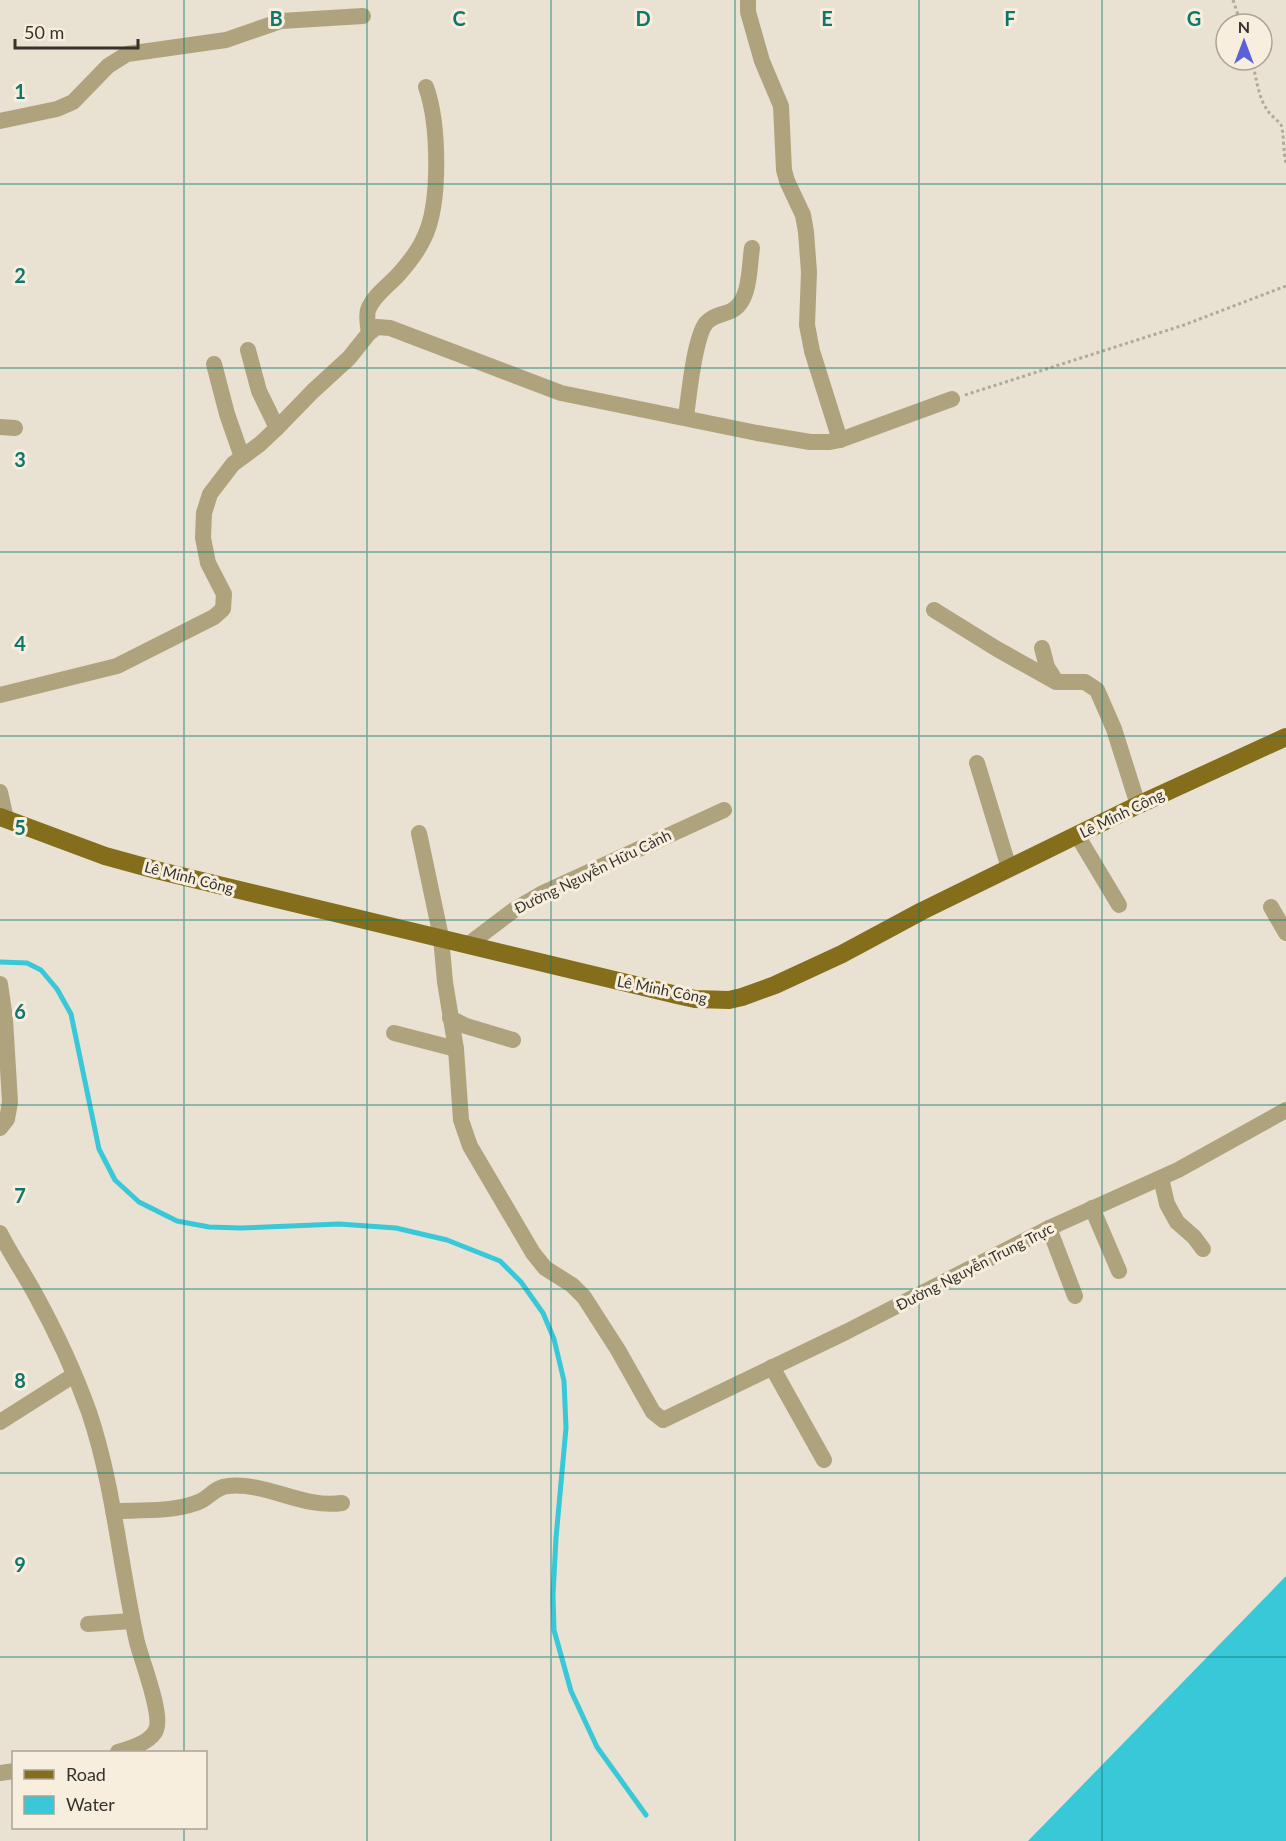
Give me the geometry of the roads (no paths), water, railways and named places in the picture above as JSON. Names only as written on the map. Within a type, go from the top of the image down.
[{"type":"main road","name":"Lê Minh Công","points":[[3,818],[105,856],[156,870],[677,995],[695,999],[729,999],[750,995],[842,954],[1009,868],[1138,805],[1286,737]]},
{"type":"street","points":[[748,0],[748,12],[762,61],[781,106],[784,170],[787,182],[803,215],[806,232],[809,272],[807,325],[812,351],[840,440]]},
{"type":"street","points":[[0,121],[47,112],[73,102],[108,66],[127,54],[142,50],[207,43],[242,35],[281,21],[363,16]]},
{"type":"street","points":[[369,333],[368,310],[373,301],[408,264],[424,239],[432,219],[436,138],[432,105],[426,87]]},
{"type":"street","points":[[686,417],[701,333],[711,318],[732,311],[739,305],[746,293],[752,248]]},
{"type":"street","points":[[0,695],[117,666],[214,617],[223,609],[224,594],[211,571],[203,538],[204,513],[215,487],[233,464],[277,428],[349,358],[369,333],[377,327],[390,328],[561,393],[810,442],[840,440],[952,399]]},
{"type":"street","points":[[248,350],[259,392],[277,428]]},
{"type":"street","points":[[213,364],[242,457]]},
{"type":"street","points":[[934,610],[997,650],[1056,682],[1085,682],[1097,690],[1114,729],[1138,805]]},
{"type":"street","points":[[1042,648],[1047,667],[1056,682]]},
{"type":"street","points":[[977,763],[1009,868]]},
{"type":"street","points":[[0,792],[3,818]]},
{"type":"street","name":"Đường Nguyễn Hữu Cảnh","points":[[469,944],[514,910],[543,893],[724,810]]},
{"type":"street","points":[[394,1033],[456,1048],[450,1018],[441,938],[419,833]]},
{"type":"street","points":[[1077,835],[1119,905]]},
{"type":"street","points":[[1271,907],[1286,933]]},
{"type":"street","points":[[0,984],[5,1019],[10,1102],[7,1119],[0,1128]]},
{"type":"street","points":[[450,1018],[485,1033],[513,1040]]},
{"type":"street","name":"Đường Nguyễn Trung Trực","points":[[456,1048],[461,1120],[470,1146],[533,1253],[545,1268],[572,1285],[584,1297],[618,1350],[653,1412],[663,1420],[846,1332],[1049,1228],[1206,1156],[1286,1110]]},
{"type":"street","points":[[1161,1178],[1167,1204],[1176,1222],[1194,1237],[1203,1249]]},
{"type":"street","points":[[1092,1208],[1119,1271]]},
{"type":"street","points":[[1049,1228],[1075,1296]]},
{"type":"street","points":[[0,1233],[36,1295],[74,1375],[98,1442],[110,1489],[132,1621],[145,1673],[158,1710],[157,1729],[153,1735],[142,1743],[121,1751]]},
{"type":"street","points":[[772,1367],[824,1460]]},
{"type":"street","points":[[0,1422],[74,1375]]},
{"type":"street","points":[[113,1511],[157,1510],[198,1503],[216,1489],[228,1486],[250,1487],[325,1506],[342,1503]]},
{"type":"street","points":[[88,1624],[132,1621]]},
{"type":"water","points":[[1286,1576],[1286,1841],[1028,1841]]},
{"type":"waterway","points":[[0,962],[27,963],[41,970],[57,989],[71,1014],[99,1149],[115,1180],[139,1202],[177,1221],[209,1227],[339,1224],[396,1228],[447,1240],[500,1261],[521,1282],[543,1313],[554,1339],[564,1381],[566,1428],[556,1538],[554,1630],[571,1691],[597,1747],[646,1815]]}]
